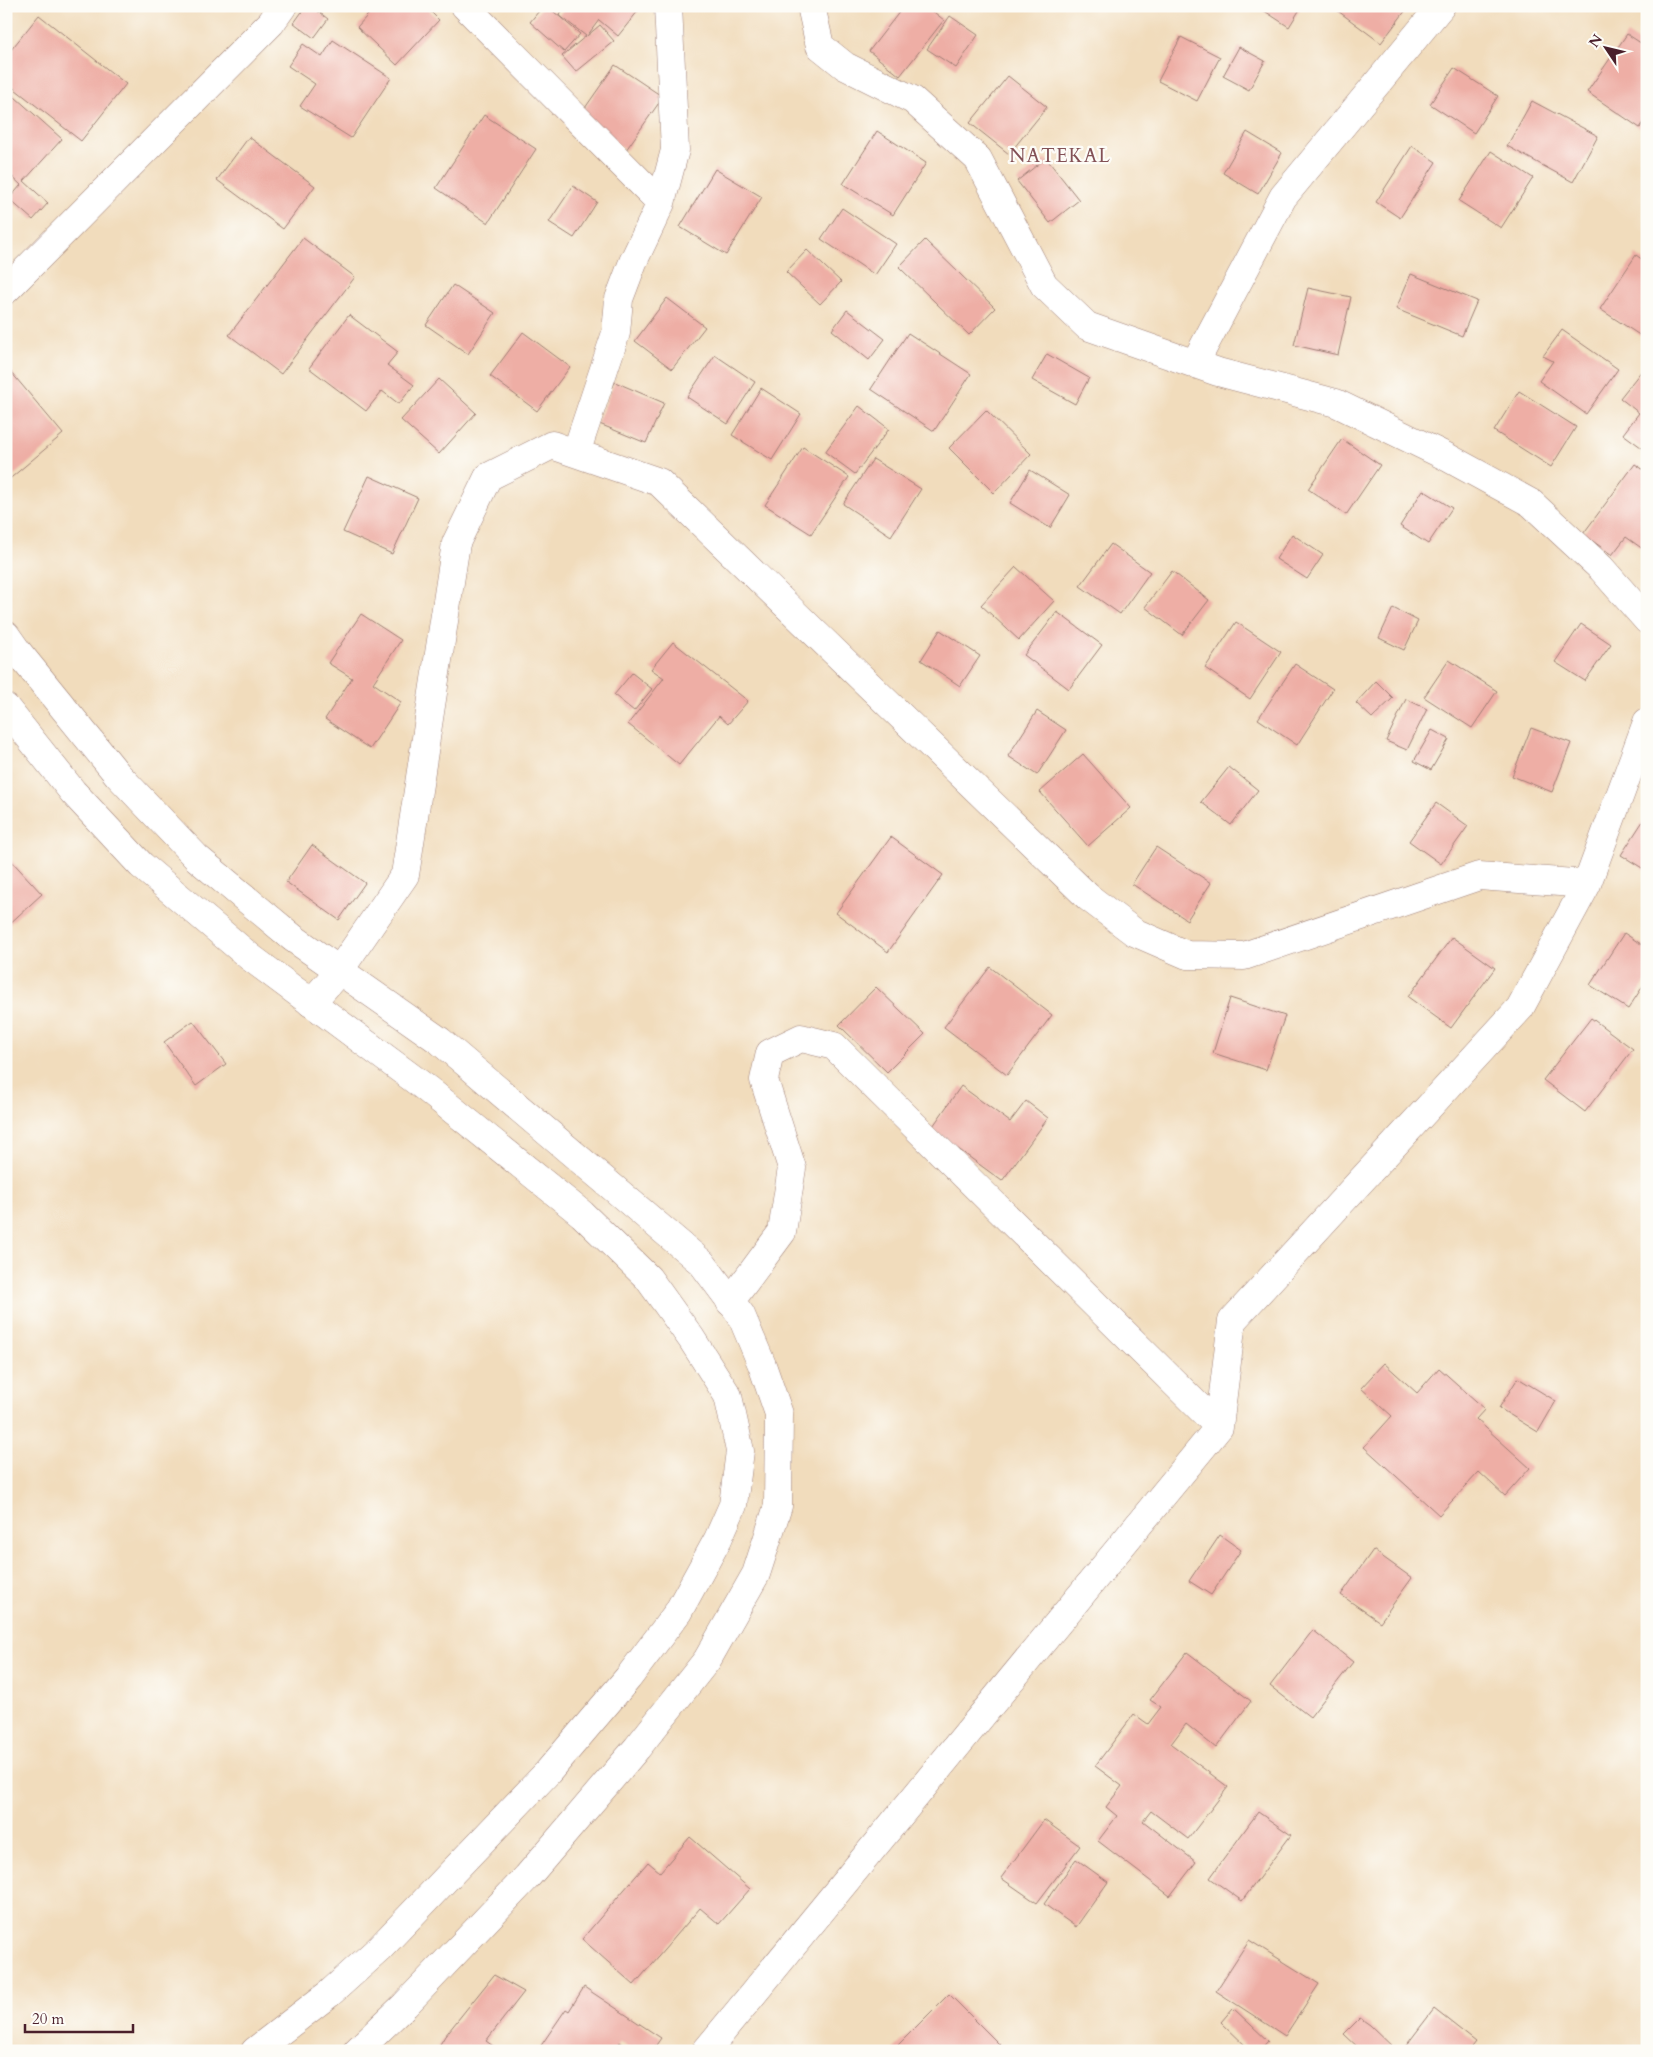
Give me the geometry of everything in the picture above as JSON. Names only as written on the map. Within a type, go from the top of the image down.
[{"type":"street","points":[[6,290],[271,23],[283,6]]},
{"type":"street","points":[[465,6],[661,203]]},
{"type":"street","points":[[576,454],[616,334],[620,299],[634,262],[661,203],[675,150],[668,6]]},
{"type":"street","points":[[811,6],[820,46],[845,66],[913,100],[978,159],[1044,285],[1087,326],[1218,372],[1336,403],[1445,456],[1530,503],[1601,568],[1647,620]]},
{"type":"street","points":[[1195,364],[1284,197],[1441,6]]},
{"type":"street","points":[[311,1003],[339,971],[405,875],[456,543],[488,477],[552,445],[659,482],[1088,897],[1134,932],[1187,955],[1244,956],[1479,876],[1587,884]]},
{"type":"street","points":[[6,635],[118,775],[197,858],[293,938],[440,1040],[702,1263],[741,1315],[762,1365],[779,1414],[778,1506],[756,1574],[708,1660],[637,1748],[527,1877],[405,2005],[379,2040],[357,2051]]},
{"type":"street","points":[[6,708],[73,792],[141,865],[250,957],[427,1089],[574,1208],[648,1278],[691,1338],[728,1396],[740,1451],[733,1505],[718,1539],[678,1612],[628,1678],[548,1772],[379,1949],[330,1993],[255,2051]]},
{"type":"street","points":[[706,2051],[1219,1427],[1232,1322],[1520,1008],[1587,884],[1647,722]]},
{"type":"street","points":[[730,1302],[782,1232],[792,1168],[764,1080],[770,1053],[801,1038],[834,1046],[1219,1427]]},
{"type":"building","points":[[306,6],[311,6],[328,19],[314,38],[294,23]]},
{"type":"building","points":[[376,6],[425,6],[439,20],[397,65],[357,27]]},
{"type":"building","points":[[543,6],[547,6],[580,34],[564,52],[530,22]]},
{"type":"building","points":[[566,6],[642,6],[618,36],[599,20],[587,36],[600,25],[614,41],[576,72],[562,56],[586,36],[559,15]]},
{"type":"building","points":[[904,6],[926,6],[944,20],[900,76],[869,51]]},
{"type":"building","points":[[1257,6],[1302,6],[1289,27]]},
{"type":"building","points":[[1342,6],[1409,6],[1381,43],[1338,11]]},
{"type":"building","points":[[39,15],[126,84],[81,141],[6,82],[6,56]]},
{"type":"building","points":[[950,16],[978,35],[956,68],[927,49]]},
{"type":"building","points":[[1627,34],[1647,47],[1647,118],[1640,128],[1587,92]]},
{"type":"building","points":[[1181,37],[1220,57],[1197,101],[1158,81]]},
{"type":"building","points":[[333,40],[391,78],[351,138],[300,106],[315,84],[288,66],[303,44],[322,57]]},
{"type":"building","points":[[1239,47],[1265,61],[1249,90],[1223,76]]},
{"type":"building","points":[[615,65],[663,97],[626,150],[578,118]]},
{"type":"building","points":[[1454,68],[1498,96],[1474,133],[1430,104]]},
{"type":"building","points":[[1008,76],[1047,107],[1009,154],[970,123]]},
{"type":"building","points":[[6,89],[62,139],[24,181],[48,203],[33,220],[9,199],[21,185],[6,171]]},
{"type":"building","points":[[1532,101],[1598,136],[1573,182],[1507,146]]},
{"type":"building","points":[[484,115],[536,149],[488,223],[436,188]]},
{"type":"building","points":[[877,131],[926,163],[893,215],[843,184]]},
{"type":"building","points":[[1247,132],[1282,153],[1258,194],[1223,173]]},
{"type":"building","points":[[249,137],[315,186],[283,229],[217,180]]},
{"type":"building","points":[[1412,146],[1436,162],[1400,218],[1376,202]]},
{"type":"building","points":[[1491,151],[1533,178],[1501,228],[1459,201]]},
{"type":"building","points":[[1046,158],[1079,200],[1050,223],[1017,181]]},
{"type":"building","points":[[715,169],[762,197],[726,255],[680,227]]},
{"type":"building","points":[[573,186],[597,202],[574,238],[549,222]]},
{"type":"building","points":[[842,208],[896,244],[875,275],[821,239]]},
{"type":"building","points":[[303,238],[355,277],[281,374],[229,335]]},
{"type":"building","points":[[925,240],[995,308],[969,335],[899,267]]},
{"type":"building","points":[[807,250],[841,282],[820,304],[786,272]]},
{"type":"building","points":[[1636,255],[1647,263],[1647,328],[1641,336],[1600,309]]},
{"type":"building","points":[[1411,274],[1477,301],[1462,336],[1396,309]]},
{"type":"building","points":[[453,285],[495,313],[468,354],[426,325]]},
{"type":"building","points":[[1308,288],[1351,297],[1338,355],[1294,345]]},
{"type":"building","points":[[667,298],[705,327],[672,369],[635,341]]},
{"type":"building","points":[[847,310],[885,339],[869,360],[832,330]]},
{"type":"building","points":[[349,315],[398,352],[387,365],[414,385],[399,404],[382,391],[366,411],[309,368]]},
{"type":"building","points":[[1562,330],[1618,369],[1586,414],[1539,381],[1553,361],[1543,356]]},
{"type":"building","points":[[523,332],[570,367],[537,411],[490,376]]},
{"type":"building","points":[[908,333],[971,374],[934,431],[871,389]]},
{"type":"building","points":[[1047,354],[1089,378],[1075,404],[1032,380]]},
{"type":"building","points":[[715,355],[755,382],[728,424],[687,397]]},
{"type":"building","points":[[1647,364],[1647,447],[1645,450],[1623,434],[1639,413],[1620,398]]},
{"type":"building","points":[[11,372],[63,434],[6,482],[6,376]]},
{"type":"building","points":[[439,379],[476,413],[439,454],[401,420]]},
{"type":"building","points":[[615,382],[664,403],[646,443],[597,423]]},
{"type":"building","points":[[761,388],[801,414],[772,460],[732,435]]},
{"type":"building","points":[[1519,391],[1576,427],[1551,467],[1494,431]]},
{"type":"building","points":[[859,406],[889,429],[855,474],[825,452]]},
{"type":"building","points":[[986,410],[1031,454],[994,493],[949,448]]},
{"type":"building","points":[[1342,439],[1380,465],[1346,515],[1308,489]]},
{"type":"building","points":[[803,447],[849,477],[811,534],[765,505]]},
{"type":"building","points":[[873,459],[921,489],[891,536],[843,504]]},
{"type":"building","points":[[1635,464],[1647,472],[1647,552],[1626,537],[1612,555],[1583,534]]},
{"type":"building","points":[[1030,470],[1070,495],[1050,528],[1010,503]]},
{"type":"building","points":[[369,476],[418,498],[392,554],[343,532]]},
{"type":"building","points":[[1423,490],[1452,508],[1428,544],[1400,526]]},
{"type":"building","points":[[1292,534],[1323,555],[1307,579],[1276,559]]},
{"type":"building","points":[[1111,544],[1150,572],[1120,614],[1080,586]]},
{"type":"building","points":[[1016,567],[1054,601],[1019,640],[981,605]]},
{"type":"building","points":[[1172,571],[1209,600],[1182,635],[1145,607]]},
{"type":"building","points":[[1393,608],[1418,621],[1404,650],[1379,638]]},
{"type":"building","points":[[1057,612],[1102,645],[1069,689],[1024,655]]},
{"type":"building","points":[[361,614],[401,640],[373,683],[401,702],[370,749],[325,719],[352,678],[328,663]]},
{"type":"building","points":[[1236,622],[1281,652],[1250,699],[1205,668]]},
{"type":"building","points":[[1581,624],[1611,644],[1585,681],[1555,662]]},
{"type":"building","points":[[940,630],[980,656],[960,686],[921,660]]},
{"type":"building","points":[[673,642],[748,701],[728,724],[719,716],[679,765],[628,724],[664,678],[651,669]]},
{"type":"building","points":[[1449,660],[1497,691],[1472,728],[1424,697]]},
{"type":"building","points":[[1295,664],[1333,689],[1297,745],[1258,719]]},
{"type":"building","points":[[632,673],[652,689],[634,711],[614,695]]},
{"type":"building","points":[[1376,681],[1393,698],[1372,718],[1356,703]]},
{"type":"building","points":[[1406,699],[1427,709],[1407,750],[1386,741]]},
{"type":"building","points":[[1037,711],[1066,730],[1037,775],[1008,756]]},
{"type":"building","points":[[1531,728],[1571,743],[1552,792],[1512,776]]},
{"type":"building","points":[[1432,730],[1449,739],[1431,770],[1414,761]]},
{"type":"building","points":[[1083,754],[1131,808],[1088,846],[1040,792]]},
{"type":"building","points":[[1229,767],[1258,790],[1231,825],[1201,802]]},
{"type":"building","points":[[1436,803],[1468,826],[1441,864],[1409,841]]},
{"type":"building","points":[[1647,815],[1647,871],[1621,855]]},
{"type":"building","points":[[891,837],[943,875],[888,952],[836,913]]},
{"type":"building","points":[[312,845],[365,883],[339,920],[286,882]]},
{"type":"building","points":[[1156,847],[1211,883],[1187,920],[1132,884]]},
{"type":"building","points":[[8,857],[42,894],[6,927],[6,858]]},
{"type":"building","points":[[1624,933],[1647,948],[1647,980],[1628,1009],[1590,985]]},
{"type":"building","points":[[1452,937],[1495,968],[1451,1028],[1408,997]]},
{"type":"building","points":[[990,967],[1052,1015],[1007,1075],[944,1027]]},
{"type":"building","points":[[876,987],[925,1034],[887,1072],[839,1025]]},
{"type":"building","points":[[1230,998],[1285,1016],[1266,1070],[1213,1053]]},
{"type":"building","points":[[1591,1018],[1633,1049],[1585,1112],[1543,1080]]},
{"type":"building","points":[[193,1021],[226,1064],[196,1086],[164,1042]]},
{"type":"building","points":[[961,1086],[1010,1122],[1026,1101],[1048,1118],[1002,1181],[931,1129]]},
{"type":"building","points":[[1384,1363],[1417,1393],[1439,1368],[1485,1409],[1476,1419],[1530,1468],[1505,1496],[1479,1472],[1439,1515],[1364,1447],[1392,1416],[1361,1388]]},
{"type":"building","points":[[1518,1378],[1556,1401],[1538,1432],[1499,1408]]},
{"type":"building","points":[[1220,1535],[1241,1550],[1211,1595],[1189,1581]]},
{"type":"building","points":[[1373,1550],[1412,1578],[1380,1622],[1341,1595]]},
{"type":"building","points":[[1313,1630],[1353,1662],[1310,1717],[1270,1686]]},
{"type":"building","points":[[1187,1652],[1251,1701],[1216,1748],[1186,1724],[1171,1744],[1228,1787],[1188,1839],[1151,1811],[1143,1821],[1196,1862],[1170,1896],[1098,1841],[1117,1816],[1106,1807],[1122,1786],[1095,1766],[1134,1714],[1148,1724],[1161,1707],[1150,1700]]},
{"type":"building","points":[[1258,1812],[1291,1835],[1242,1901],[1210,1878]]},
{"type":"building","points":[[1044,1820],[1080,1846],[1037,1903],[1001,1878]]},
{"type":"building","points":[[690,1837],[750,1889],[719,1924],[700,1908],[634,1985],[582,1939],[648,1862],[660,1872]]},
{"type":"building","points":[[1076,1859],[1108,1882],[1076,1927],[1044,1904]]},
{"type":"building","points":[[1249,1940],[1319,1984],[1285,2036],[1216,1991]]},
{"type":"building","points":[[494,1975],[524,1992],[486,2041],[500,2051],[436,2051],[445,2036]]},
{"type":"building","points":[[584,1987],[661,2038],[652,2051],[632,2051],[620,2042],[614,2051],[547,2051],[540,2047],[566,2009],[569,2011]]},
{"type":"building","points":[[949,1994],[1006,2051],[892,2051]]},
{"type":"building","points":[[1233,2008],[1268,2041],[1259,2051],[1251,2051],[1221,2022]]},
{"type":"building","points":[[1434,2009],[1476,2042],[1469,2051],[1402,2051]]},
{"type":"building","points":[[1360,2018],[1397,2051],[1362,2051],[1344,2034]]},
{"type":"district","name":"NATEKAL","points":[[1060,155]]}]
